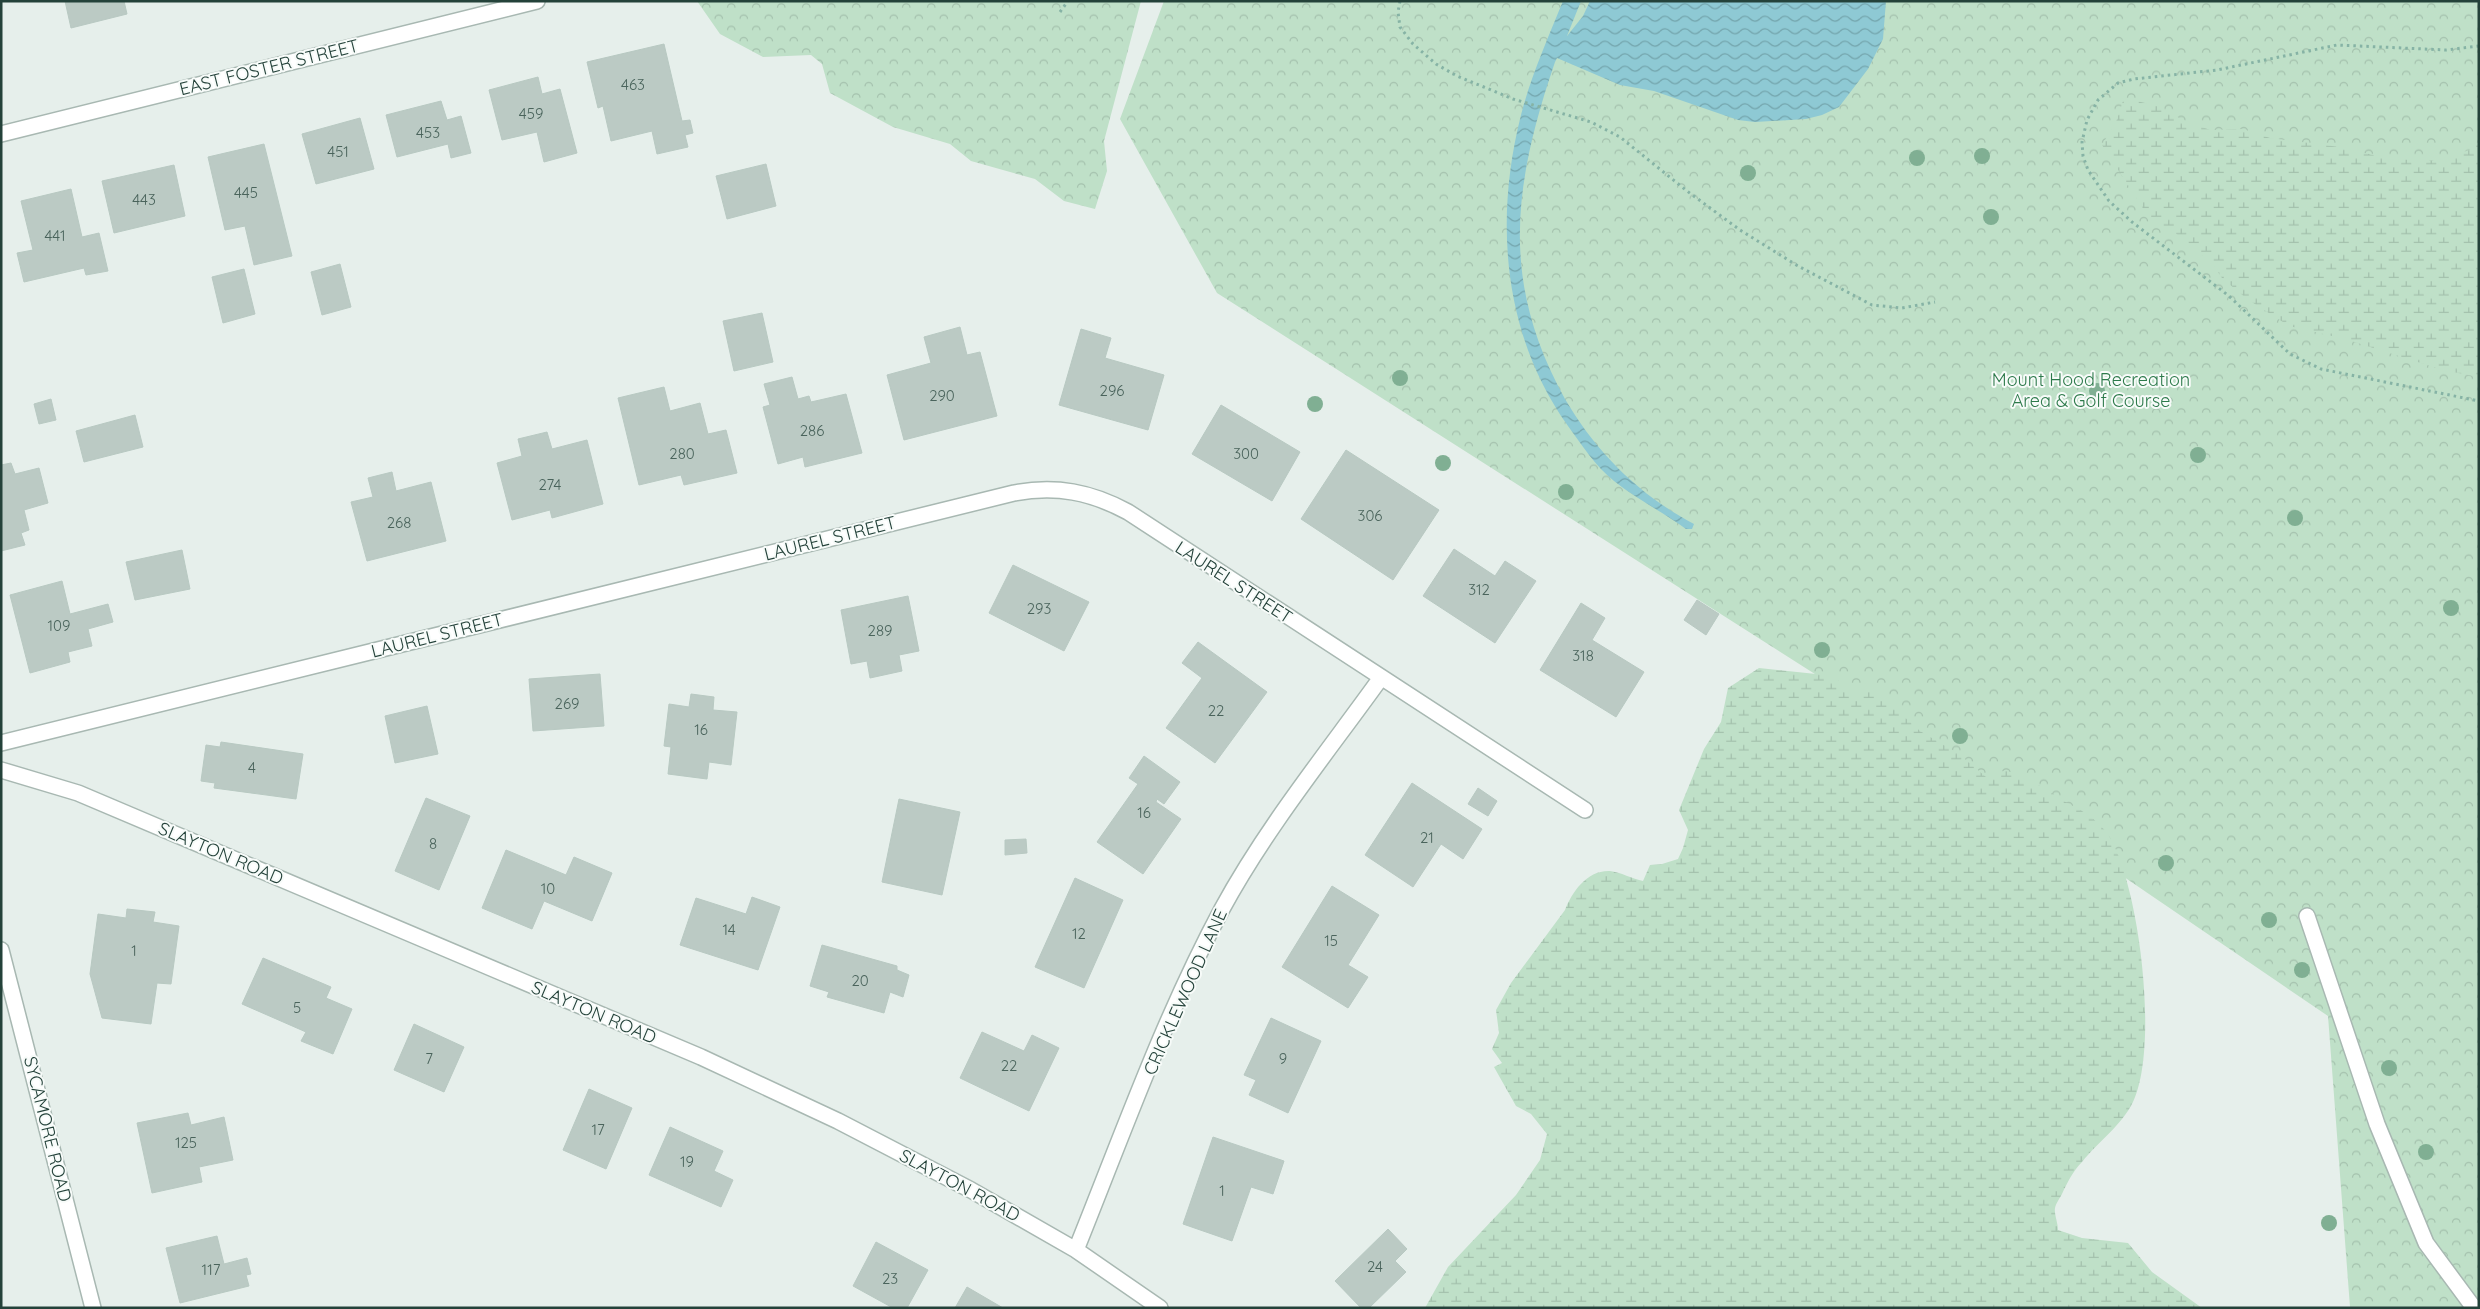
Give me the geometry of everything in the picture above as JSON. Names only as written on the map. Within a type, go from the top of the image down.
[{"type":"street","name":"EAST FOSTER STREET","points":[[1,134],[537,1]]},
{"type":"street","name":"LAUREL STREET","points":[[1,743],[1014,493],[1044,489],[1087,494],[1128,512],[1380,679],[1585,810]]},
{"type":"street","name":"CRICKLEWOOD LANE","points":[[1076,1250],[1184,985],[1222,909],[1264,839],[1380,679]]},
{"type":"street","name":"SLAYTON ROAD","points":[[1,770],[78,793],[701,1057],[846,1125],[971,1190],[1076,1250],[1160,1308]]},
{"type":"street","points":[[2307,916],[2377,1124],[2426,1243],[2466,1300],[2474,1308]]},
{"type":"street","name":"SYCAMORE ROAD","points":[[1,950],[93,1308]]},
{"type":"path","points":[[1060,12],[1068,1]]},
{"type":"path","points":[[1400,1],[1398,12],[1400,27],[1413,44],[1436,64],[1457,76],[1513,99],[1591,122],[1620,137],[1686,191],[1740,230],[1839,289],[1872,305],[1902,308],[1935,302]]},
{"type":"path","points":[[2479,46],[2446,50],[2357,44],[2337,45],[2217,70],[2134,79],[2118,83],[2098,100],[2087,120],[2082,142],[2083,156],[2088,170],[2109,201],[2132,222],[2229,296],[2290,354],[2320,369],[2479,401]]},
{"type":"green space","points":[[697,1],[1141,1],[1104,141],[1107,171],[1095,209],[1064,201],[1035,179],[971,161],[950,144],[893,127],[830,93],[822,64],[811,55],[763,57],[720,34]]},
{"type":"green space","name":"Mount Hood Recreation Area & Golf Course","points":[[1164,1],[2479,1],[2479,1308],[2350,1307],[2328,1016],[1986,783],[1217,293],[1120,119]]},
{"type":"green space","points":[[2123,101],[2137,101],[2157,106],[2183,120],[2210,130],[2243,129],[2270,138],[2347,148],[2387,159],[2438,161],[2469,150],[2479,143],[2479,377],[2443,370],[2345,339],[2289,326],[2247,299],[2222,278],[2209,259],[2191,250],[2181,237],[2148,216],[2102,145],[2116,122]]},
{"type":"green space","points":[[1759,668],[1835,676],[1843,686],[1857,693],[1871,686],[1920,731],[1959,754],[1986,777],[2004,771],[2012,772],[2030,780],[2084,812],[2098,823],[2109,836],[2120,860],[2137,928],[2145,1008],[2145,1045],[2141,1077],[2128,1111],[2088,1155],[2068,1181],[2055,1208],[2058,1230],[2082,1238],[2128,1243],[2152,1272],[2202,1308],[1425,1308],[1448,1267],[1516,1195],[1540,1160],[1547,1134],[1531,1114],[1516,1106],[1494,1067],[1502,1063],[1492,1049],[1499,1033],[1496,1010],[1511,983],[1565,910],[1581,883],[1594,874],[1610,871],[1643,881],[1650,865],[1662,864],[1678,859],[1688,830],[1679,810],[1704,749],[1721,722],[1728,688]]},
{"type":"water","points":[[1563,1],[1581,1],[1567,36],[1583,16],[1590,1],[1886,1],[1883,39],[1868,69],[1839,107],[1822,115],[1806,119],[1755,122],[1738,120],[1654,91],[1620,85],[1557,58],[1555,62],[1530,150],[1523,192],[1520,233],[1522,273],[1530,314],[1544,356],[1565,399],[1590,437],[1637,486],[1655,500],[1694,524],[1692,529],[1686,529],[1622,488],[1595,462],[1568,426],[1546,391],[1529,354],[1517,316],[1510,276],[1507,236],[1508,196],[1513,155],[1521,115],[1530,86]]},
{"type":"building","points":[[65,1],[124,1],[127,14],[71,28]]},
{"type":"building","points":[[664,44],[682,121],[690,120],[693,133],[685,135],[688,147],[657,154],[652,131],[611,141],[603,106],[598,108],[587,62]]},
{"type":"building","points":[[538,77],[542,94],[560,89],[577,153],[544,162],[537,132],[502,140],[489,90]]},
{"type":"building","points":[[441,101],[447,120],[461,116],[471,153],[451,158],[448,144],[397,157],[386,115]]},
{"type":"building","points":[[360,118],[374,169],[316,184],[302,134]]},
{"type":"building","points":[[264,144],[292,256],[254,265],[245,226],[225,230],[208,157]]},
{"type":"building","points":[[766,164],[776,206],[727,219],[716,176]]},
{"type":"building","points":[[174,165],[185,216],[114,233],[102,181]]},
{"type":"building","points":[[71,189],[82,237],[99,233],[108,271],[86,275],[84,268],[24,282],[17,253],[33,250],[21,201]]},
{"type":"building","points":[[340,264],[351,307],[322,315],[311,272]]},
{"type":"building","points":[[244,269],[255,314],[223,323],[212,277]]},
{"type":"building","points":[[762,313],[773,362],[734,371],[723,321]]},
{"type":"building","points":[[960,327],[967,355],[980,352],[997,416],[904,440],[887,375],[931,363],[924,337]]},
{"type":"building","points":[[1081,329],[1111,338],[1105,358],[1164,375],[1148,430],[1059,405]]},
{"type":"building","points":[[792,377],[798,399],[809,396],[811,402],[846,394],[862,453],[805,467],[803,457],[778,464],[763,407],[770,405],[764,384]]},
{"type":"building","points":[[664,387],[670,411],[700,403],[708,434],[726,430],[737,473],[684,485],[681,475],[639,485],[618,398]]},
{"type":"building","points":[[51,399],[56,420],[39,424],[34,404]]},
{"type":"building","points":[[1221,405],[1300,452],[1272,501],[1192,454]]},
{"type":"building","points":[[135,415],[143,447],[84,462],[76,431]]},
{"type":"building","points":[[547,432],[552,449],[587,440],[603,504],[552,518],[550,510],[512,520],[497,463],[522,456],[518,439]]},
{"type":"building","points":[[1346,450],[1439,510],[1393,580],[1301,519]]},
{"type":"building","points":[[11,463],[15,474],[39,468],[48,503],[24,510],[29,530],[21,533],[25,545],[1,551],[1,465]]},
{"type":"building","points":[[392,472],[396,491],[431,482],[446,541],[367,561],[351,502],[373,497],[368,478]]},
{"type":"building","points":[[1454,549],[1495,576],[1505,561],[1536,581],[1495,643],[1423,596]]},
{"type":"building","points":[[182,550],[190,589],[135,600],[126,562]]},
{"type":"building","points":[[1013,565],[1089,602],[1064,651],[989,613]]},
{"type":"building","points":[[62,581],[70,614],[108,604],[113,622],[88,629],[92,646],[68,652],[70,662],[30,673],[10,595]]},
{"type":"building","points":[[908,596],[919,651],[899,655],[902,671],[870,678],[867,661],[851,664],[841,610]]},
{"type":"building","points":[[1697,600],[1719,614],[1706,635],[1684,620]]},
{"type":"building","points":[[1581,603],[1605,618],[1592,640],[1644,672],[1616,717],[1540,670]]},
{"type":"building","points":[[1198,642],[1267,692],[1215,763],[1166,728],[1202,678],[1182,663]]},
{"type":"building","points":[[600,674],[604,726],[533,731],[529,679]]},
{"type":"building","points":[[691,694],[714,697],[713,710],[737,712],[731,765],[709,762],[707,779],[668,774],[671,747],[664,746],[669,704],[689,707]]},
{"type":"building","points":[[427,706],[438,754],[395,763],[385,716]]},
{"type":"building","points":[[221,742],[303,754],[296,799],[214,788],[215,783],[201,781],[206,745],[220,747]]},
{"type":"building","points":[[1144,756],[1180,782],[1164,804],[1157,799],[1156,802],[1181,819],[1143,874],[1097,842],[1138,784],[1129,778]]},
{"type":"building","points":[[1412,783],[1482,829],[1463,859],[1441,844],[1413,887],[1365,855]]},
{"type":"building","points":[[1478,788],[1497,801],[1488,816],[1468,804]]},
{"type":"building","points":[[426,798],[470,816],[439,890],[395,871]]},
{"type":"building","points":[[899,799],[960,812],[942,895],[882,882]]},
{"type":"building","points":[[1026,839],[1027,853],[1005,855],[1005,840]]},
{"type":"building","points":[[506,850],[566,875],[574,857],[612,873],[592,921],[544,901],[532,929],[482,908]]},
{"type":"building","points":[[1075,878],[1123,900],[1084,988],[1035,967]]},
{"type":"building","points":[[1332,886],[1379,915],[1348,965],[1368,977],[1348,1008],[1282,967]]},
{"type":"building","points":[[752,897],[780,907],[758,970],[680,945],[696,898],[746,914]]},
{"type":"building","points":[[127,909],[155,912],[153,922],[179,926],[171,984],[157,983],[151,1024],[102,1018],[90,974],[98,914],[126,918]]},
{"type":"building","points":[[822,945],[897,966],[897,970],[909,975],[903,997],[890,992],[884,1013],[827,997],[829,992],[810,986]]},
{"type":"building","points":[[263,958],[331,987],[326,998],[352,1009],[333,1054],[301,1041],[306,1032],[242,1004]]},
{"type":"building","points":[[1271,1018],[1321,1041],[1288,1113],[1249,1095],[1256,1080],[1244,1075]]},
{"type":"building","points":[[414,1024],[464,1047],[444,1092],[394,1070]]},
{"type":"building","points":[[982,1032],[1024,1051],[1032,1035],[1059,1048],[1029,1111],[960,1078]]},
{"type":"building","points":[[589,1089],[632,1108],[606,1169],[563,1150]]},
{"type":"building","points":[[188,1113],[191,1125],[224,1117],[233,1160],[199,1167],[202,1182],[152,1193],[137,1123]]},
{"type":"building","points":[[670,1127],[723,1151],[714,1171],[733,1180],[721,1207],[649,1175]]},
{"type":"building","points":[[1213,1137],[1284,1161],[1273,1194],[1251,1187],[1232,1241],[1183,1224]]},
{"type":"building","points":[[1388,1229],[1407,1249],[1395,1261],[1406,1272],[1369,1308],[1361,1308],[1335,1281]]},
{"type":"building","points":[[217,1236],[224,1264],[247,1258],[251,1274],[246,1275],[249,1286],[180,1303],[166,1248]]},
{"type":"building","points":[[876,1242],[928,1270],[907,1308],[893,1308],[853,1286]]},
{"type":"building","points":[[967,1287],[1003,1308],[955,1308]]}]
